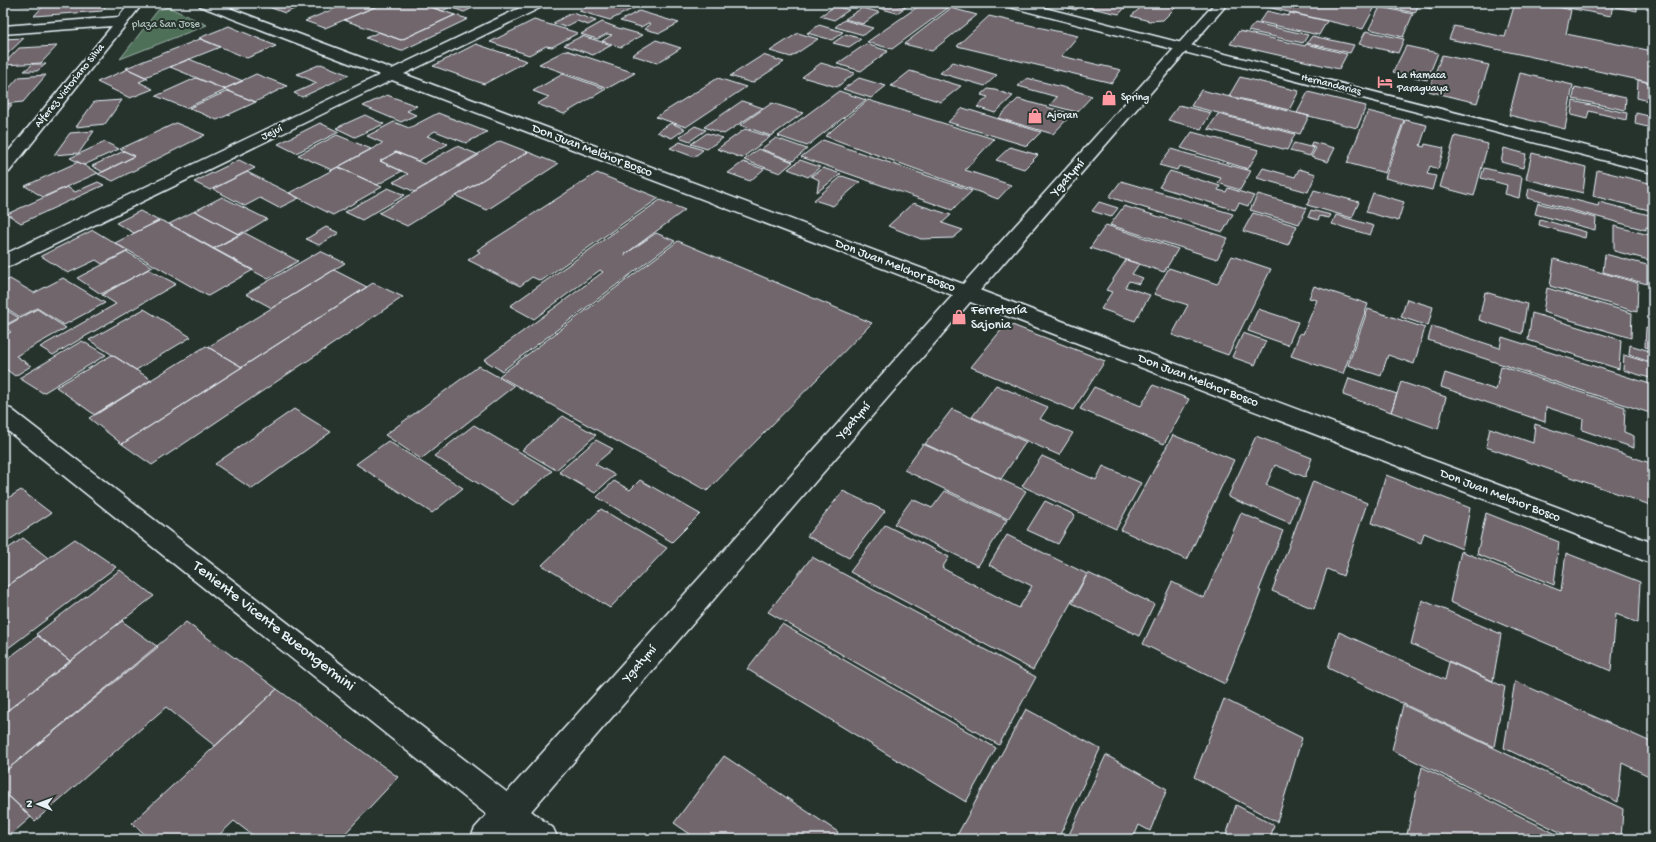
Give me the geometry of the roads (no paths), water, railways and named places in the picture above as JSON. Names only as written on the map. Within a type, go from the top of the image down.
[{"type":"street","name":"Alferez Victoriano Silva","points":[[3,169],[137,3]]},
{"type":"street","name":"Don Juan Melchor Bosco","points":[[204,3],[1653,554]]},
{"type":"street","name":"Jejuí","points":[[3,262],[540,3]]},
{"type":"street","name":"Hernandarias","points":[[1010,3],[1653,168]]},
{"type":"street","name":"Ygatymí","points":[[486,839],[1222,3]]},
{"type":"street","points":[[3,30],[123,21]]},
{"type":"street","name":"Teniente Vicente Bueongermini","points":[[3,415],[542,839]]},
{"type":"place","name":"La Hamaca Paraguaya","points":[[1385,82]]},
{"type":"place","name":"Spring","points":[[1109,98]]},
{"type":"place","name":"Ajoran","points":[[1035,116]]},
{"type":"place","name":"Ferretería Sajonia","points":[[959,317]]},
{"type":"park label","name":"plaza San Jose","points":[[166,25]]}]
